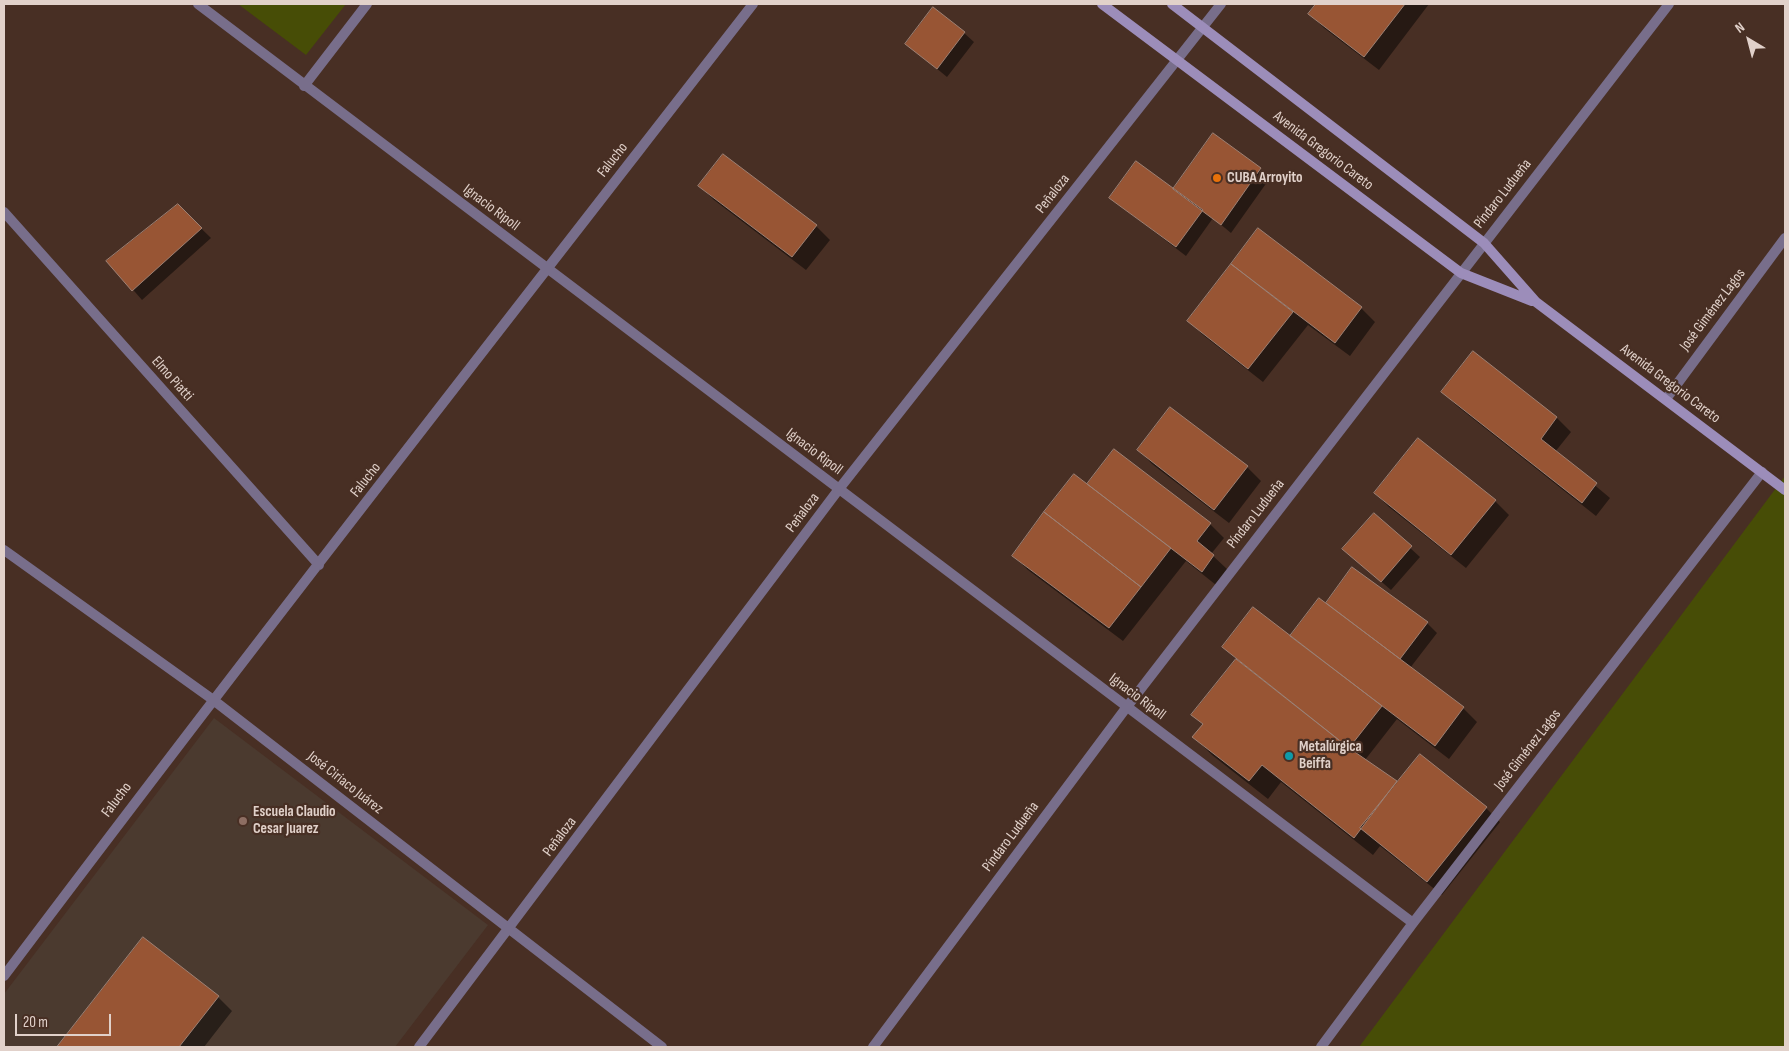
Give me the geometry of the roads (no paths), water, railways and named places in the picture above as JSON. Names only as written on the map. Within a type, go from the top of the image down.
[{"type":"main road","name":"Avenida Gregorio Careto","points":[[1102,4],[1461,273],[1536,302]]},
{"type":"main road","name":"Avenida Gregorio Careto","points":[[1172,4],[1484,244],[1536,302],[1785,490]]},
{"type":"street","name":"Ignacio Ripoll","points":[[198,4],[1126,708],[1413,923]]},
{"type":"street","points":[[304,86],[367,4]]},
{"type":"street","name":"Falucho","points":[[4,976],[212,700],[319,565],[753,4]]},
{"type":"street","name":"Peñaloza","points":[[419,1047],[510,929],[839,490],[1221,4]]},
{"type":"street","name":"Píndaro Ludueña","points":[[873,1047],[1126,708],[1669,4]]},
{"type":"street","name":"Elmo Piatti","points":[[4,212],[319,565]]},
{"type":"street","name":"José Giménez Lagos","points":[[1666,399],[1785,238]]},
{"type":"street","name":"José Giménez Lagos","points":[[1322,1047],[1413,923],[1762,472]]},
{"type":"street","name":"José Ciriaco Juárez","points":[[4,550],[212,700],[662,1047]]},
{"type":"place","name":"CUBA Arroyito","points":[[1217,178]]},
{"type":"place","name":"Metalúrgica Beiffa","points":[[1289,756]]},
{"type":"place","name":"Escuela Claudio Cesar Juarez","points":[[243,821]]}]
